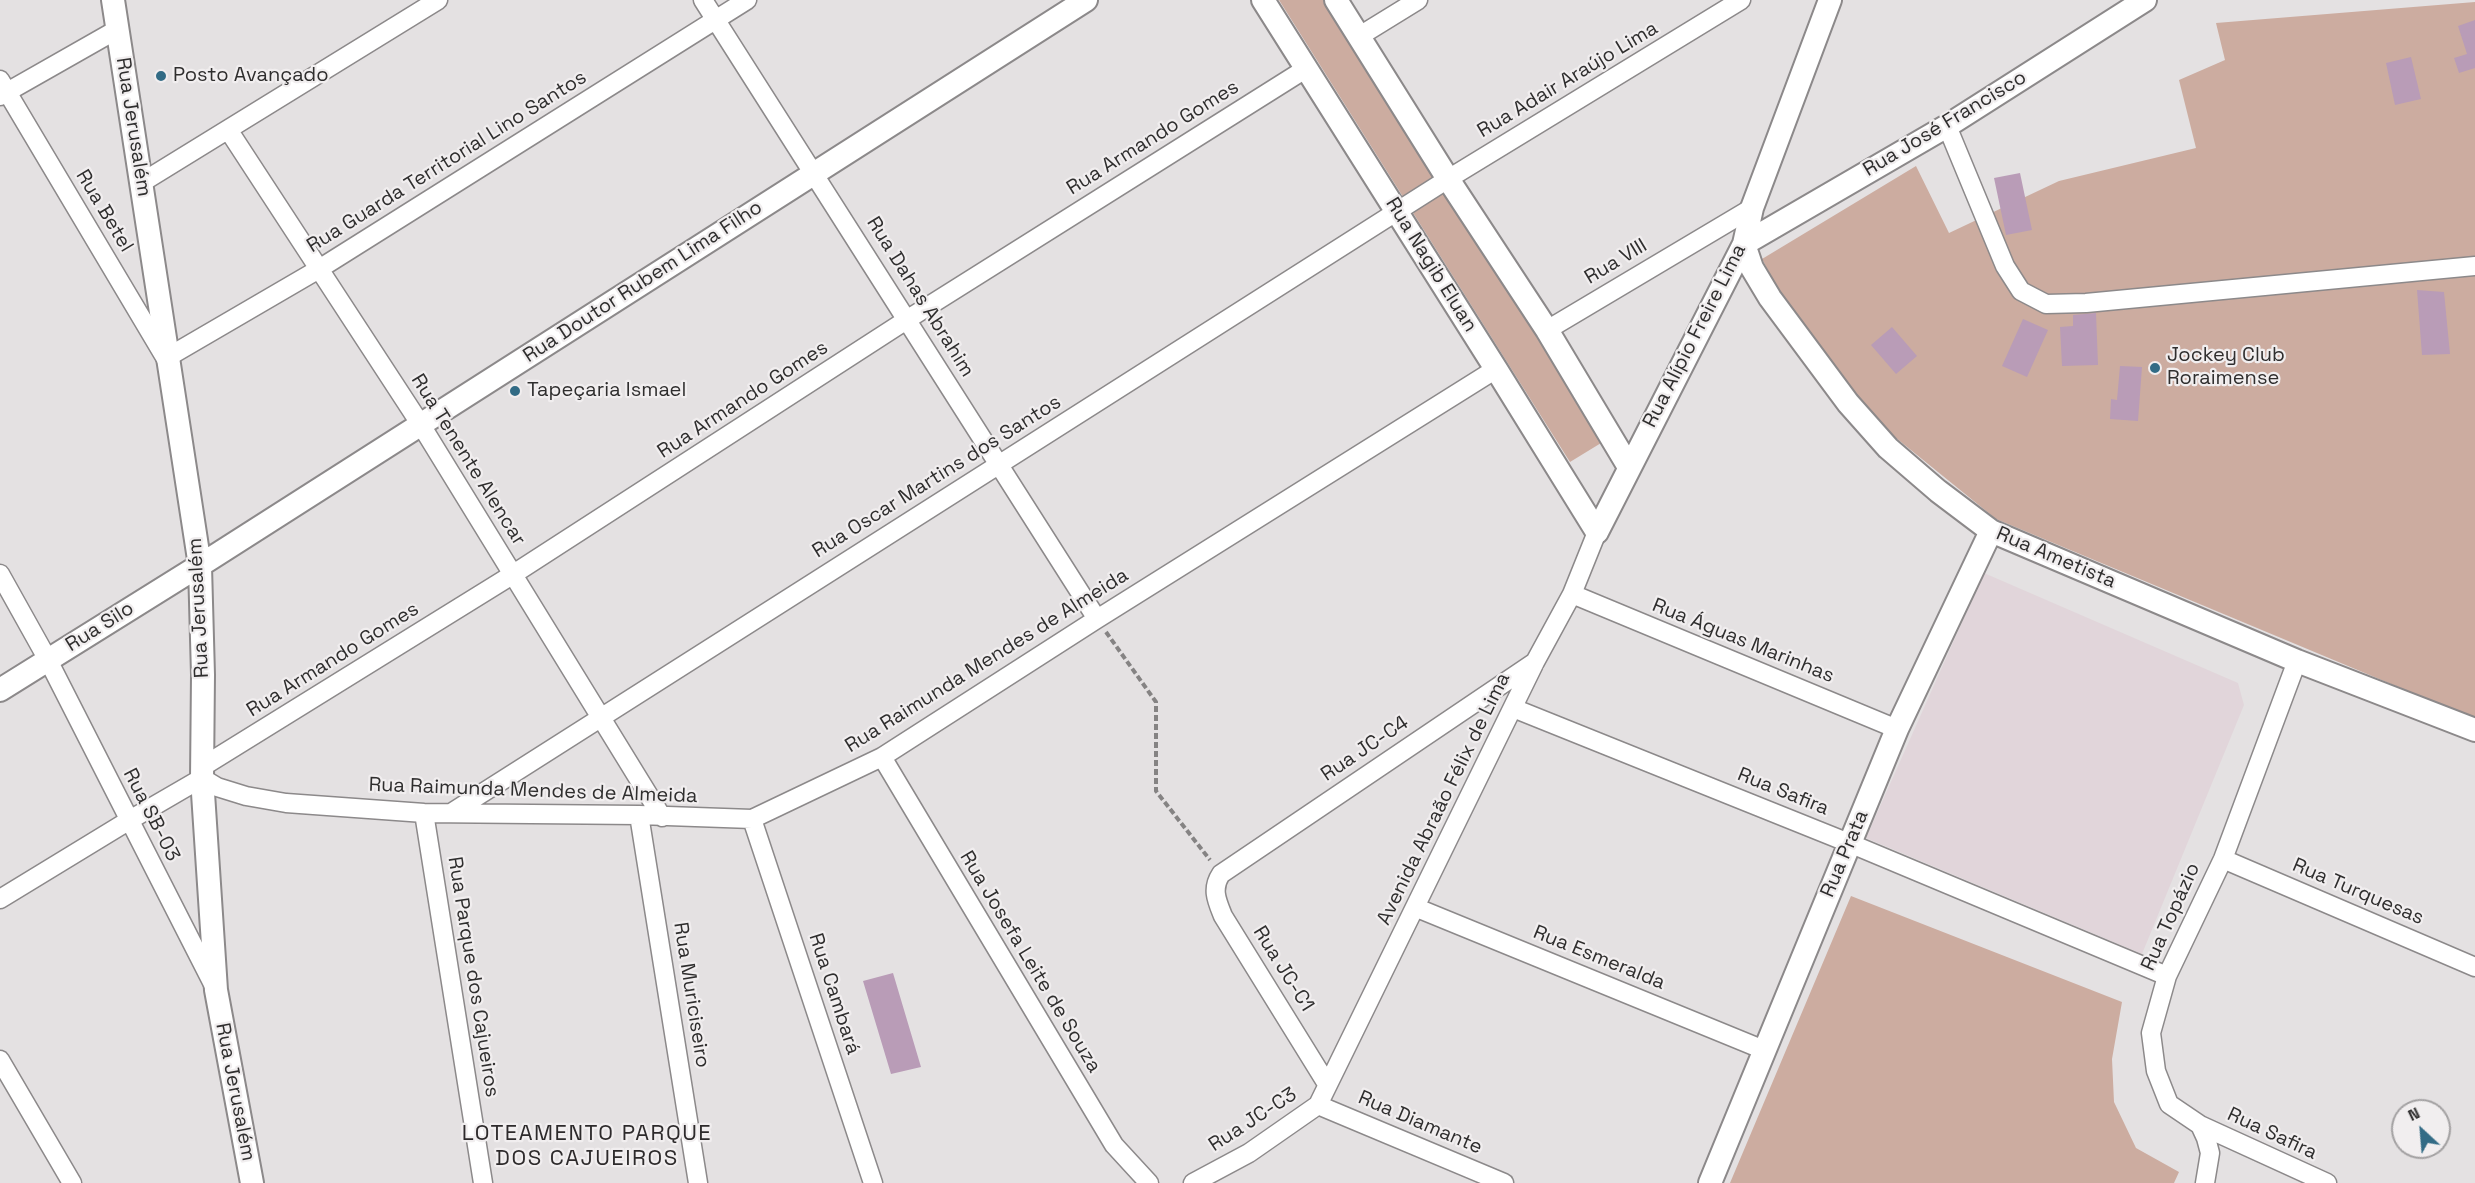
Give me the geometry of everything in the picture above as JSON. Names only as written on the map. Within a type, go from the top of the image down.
[{"type":"street","name":"Rua Jerusalém","points":[[113,0],[201,566],[202,773],[216,990],[252,1183]]},
{"type":"street","points":[[141,183],[438,0]]},
{"type":"street","name":"Rua Dahas Abrahim","points":[[703,0],[909,319],[998,465],[1097,619]]},
{"type":"street","name":"Rua Guarda Territorial Lino Santos","points":[[169,361],[747,0]]},
{"type":"street","name":"Rua Doutor Rubem Lima Filho","points":[[201,566],[1086,0]]},
{"type":"street","name":"Rua Nagib Eluan","points":[[1263,0],[1597,532]]},
{"type":"street","points":[[1336,0],[1448,180],[1547,330],[1629,466]]},
{"type":"street","points":[[1358,37],[1418,0]]},
{"type":"street","name":"Rua Adair Araújo Lima","points":[[1448,180],[1741,0]]},
{"type":"street","name":"Rua Alípio Freire Lima","points":[[1597,532],[1744,244],[1752,208],[1830,0]]},
{"type":"street","name":"Rua José Francisco","points":[[1744,244],[1947,126],[2145,0]]},
{"type":"street","points":[[2,89],[118,29]]},
{"type":"street","name":"Rua Armando Gomes","points":[[0,899],[202,773],[909,319],[1307,68]]},
{"type":"street","name":"Rua Betel","points":[[2,89],[169,361]]},
{"type":"street","points":[[1947,126],[2005,266],[2021,291],[2046,304],[2086,303],[2475,266]]},
{"type":"street","name":"Rua Tenente Alencar","points":[[229,130],[421,425],[662,817]]},
{"type":"street","name":"Rua Oscar Martins dos Santos","points":[[451,813],[1448,180]]},
{"type":"street","name":"Rua VIII","points":[[1547,330],[1752,208]]},
{"type":"street","name":"Rua VIII","points":[[1709,234],[1733,229],[1738,232],[1744,244]]},
{"type":"street","name":"Rua Ametista","points":[[1744,244],[1752,268],[1770,298],[1848,403],[1888,448],[1938,491],[1991,531],[2297,661],[2475,730]]},
{"type":"street","name":"Rua Raimunda Mendes de Almeida","points":[[202,773],[217,787],[246,796],[286,803],[424,813],[639,815],[752,819],[882,757],[1097,619],[1496,369]]},
{"type":"street","name":"Rua Prata","points":[[1710,1183],[1897,729],[1991,531]]},
{"type":"street","name":"Avenida Abraão Félix de Lima","points":[[1327,1084],[1417,908],[1535,662],[1572,594],[1597,532]]},
{"type":"street","name":"Rua Silo","points":[[0,690],[201,566]]},
{"type":"street","name":"Rua SB-03","points":[[0,574],[48,660],[216,990]]},
{"type":"street","name":"Rua Águas Marinhas","points":[[1572,594],[1897,729]]},
{"type":"street","name":"Rua Topázio","points":[[2200,1125],[2169,1104],[2156,1071],[2151,1033],[2167,976],[2223,859],[2297,661]]},
{"type":"street","name":"Rua JC-C4","points":[[1221,874],[1535,662]]},
{"type":"street","name":"Rua Safira","points":[[1514,708],[1849,843],[2167,976]]},
{"type":"street","name":"Rua Josefa Leite de Souza","points":[[882,757],[1114,1145],[1149,1183]]},
{"type":"street","name":"Rua Parque dos Cajueiros","points":[[424,813],[483,1183]]},
{"type":"street","name":"Rua Muriciseiro","points":[[639,815],[699,1183]]},
{"type":"street","name":"Rua Cambará","points":[[752,819],[873,1183]]},
{"type":"street","name":"Rua Turquesas","points":[[2223,859],[2475,967]]},
{"type":"street","name":"Rua JC-C1","points":[[1221,874],[1215,883],[1216,896],[1224,916],[1327,1084]]},
{"type":"street","name":"Rua Esmeralda","points":[[1417,908],[1764,1050]]},
{"type":"street","points":[[0,1060],[72,1183]]},
{"type":"street","name":"Rua JC-C3","points":[[1193,1183],[1249,1153],[1318,1105],[1327,1084]]},
{"type":"street","name":"Rua Diamante","points":[[1318,1105],[1504,1183]]},
{"type":"street","points":[[2200,1125],[2210,1153],[2205,1183]]},
{"type":"street","name":"Rua Safira","points":[[2200,1125],[2327,1183]]},
{"type":"path","points":[[1097,619],[1156,702],[1156,791],[1221,874]]},
{"type":"shaded area","points":[[1279,0],[1327,0],[1606,440],[1570,462]]},
{"type":"shaded area","name":"Jockey Club Roraimense","points":[[2475,2],[2475,719],[1996,519],[1880,425],[1790,311],[1762,259],[1916,166],[1949,233],[2059,181],[2196,148],[2179,80],[2225,60],[2216,23]]},
{"type":"shaded area","points":[[1984,573],[2238,683],[2244,705],[2142,954],[1866,838]]},
{"type":"shaded area","points":[[1851,896],[2122,1002],[2112,1059],[2114,1102],[2136,1148],[2179,1172],[2174,1183],[1730,1183]]},
{"type":"building","points":[[2475,20],[2475,68],[2459,73],[2454,58],[2467,54],[2458,26]]},
{"type":"building","points":[[2411,57],[2421,99],[2395,105],[2386,63]]},
{"type":"building","points":[[2020,173],[2032,230],[2006,235],[1994,178]]},
{"type":"building","points":[[2417,290],[2444,292],[2450,354],[2422,355]]},
{"type":"building","points":[[2096,313],[2098,365],[2062,366],[2060,327],[2073,326],[2073,315]]},
{"type":"building","points":[[2023,319],[2048,330],[2027,377],[2002,366]]},
{"type":"building","points":[[1892,327],[1917,356],[1896,374],[1871,345]]},
{"type":"building","points":[[2120,366],[2142,367],[2138,421],[2110,419],[2111,399],[2117,400]]},
{"type":"building","points":[[893,973],[921,1067],[891,1074],[863,981]]},
{"type":"place","name":"Posto Avançado","points":[[161,76]]},
{"type":"place","name":"Jockey Club Roraimense","points":[[2155,368]]},
{"type":"place","name":"Tapeçaria Ismael","points":[[515,391]]},
{"type":"district","name":"LOTEAMENTO PARQUE DOS CAJUEIROS","points":[[587,1146]]}]
